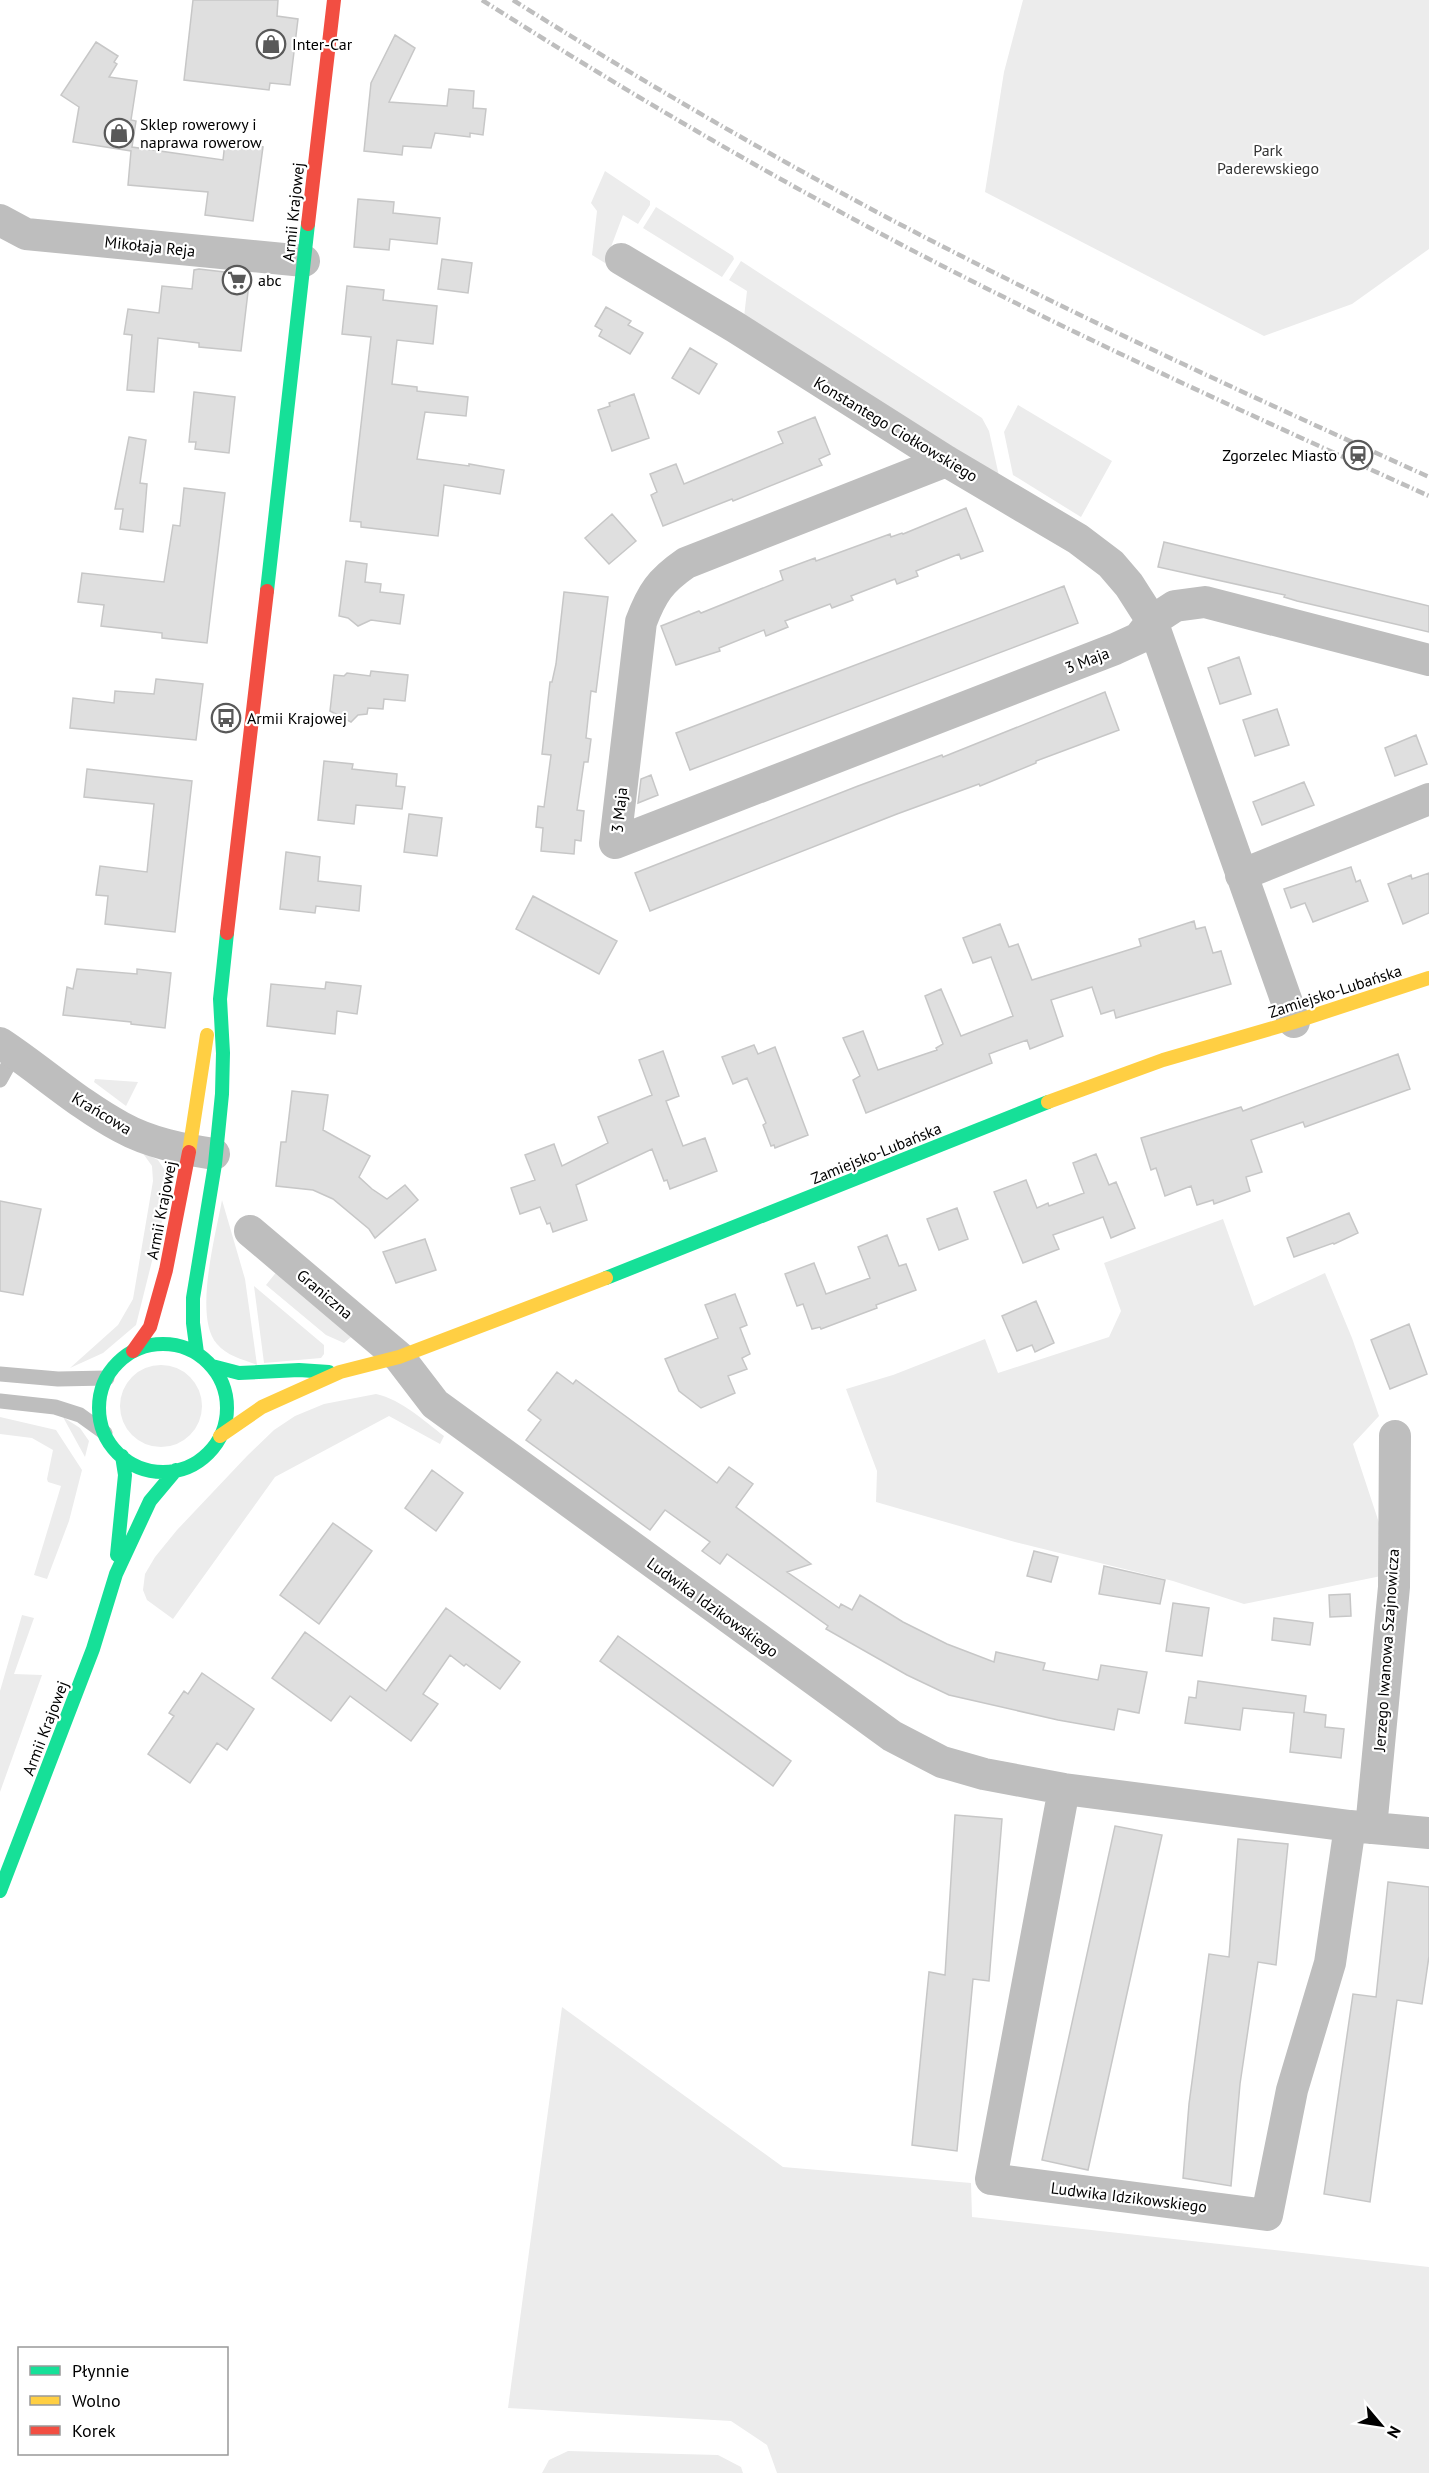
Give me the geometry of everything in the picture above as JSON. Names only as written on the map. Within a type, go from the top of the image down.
[{"type":"main road","name":"Armii Krajowej","points":[[133,1352],[143,1339],[152,1319],[203,1152],[223,1053],[220,999],[334,0]]},
{"type":"main road","name":"Zamiejsko-Lubańska","points":[[220,1436],[262,1407],[340,1372],[399,1357],[730,1230],[1017,1113],[1163,1060],[1294,1022],[1429,978]]},
{"type":"main road","name":"Armii Krajowej","points":[[197,1353],[193,1323],[193,1298],[203,1152],[205,1040],[220,999]]},
{"type":"main road","points":[[156,1344],[179,1346],[197,1353],[212,1366],[222,1384],[227,1403],[225,1423],[220,1436],[208,1454],[193,1464],[176,1470],[160,1472],[144,1469],[122,1456],[105,1433],[100,1415],[101,1396],[107,1377],[118,1363],[133,1352],[156,1344]]},
{"type":"main road","name":"Zamiejsko-Lubańska","points":[[212,1366],[239,1373],[299,1370],[340,1372]]},
{"type":"main road","name":"Armii Krajowej","points":[[116,1574],[125,1475],[122,1456]]},
{"type":"main road","name":"Armii Krajowej","points":[[0,1891],[93,1649],[116,1574],[150,1501],[176,1470]]},
{"type":"street","name":"Mikołaja Reja","points":[[0,220],[27,234],[304,261]]},
{"type":"street","name":"Konstantego Ciołkowskiego","points":[[621,259],[735,327],[946,461],[1042,516],[1102,558],[1129,585],[1152,621],[1294,1022]]},
{"type":"street","name":"3 Maja","points":[[946,461],[686,563],[665,577],[651,595],[641,622],[615,843],[1115,650],[1139,638],[1152,621]]},
{"type":"street","points":[[1152,621],[1174,606],[1205,602],[1429,660]]},
{"type":"street","points":[[1241,875],[1429,799]]},
{"type":"street","name":"Krańcowa","points":[[8,1048],[85,1105],[122,1128],[158,1142],[203,1152]]},
{"type":"street","name":"Graniczna","points":[[250,1231],[399,1357]]},
{"type":"street","name":"Ludwika Idzikowskiego","points":[[399,1357],[435,1404],[892,1736],[942,1762],[984,1774],[1065,1789],[1361,1827],[1429,1833]]},
{"type":"street","name":"Jerzego Iwanowa Szajnowicza","points":[[1361,1827],[1394,1587],[1395,1436]]},
{"type":"street","name":"Ludwika Idzikowskiego","points":[[1065,1789],[990,2179],[1267,2215],[1292,2090],[1330,1963],[1361,1827]]},
{"type":"lane","points":[[0,1080],[8,1048]]},
{"type":"lane","points":[[0,1374],[58,1378],[107,1377]]},
{"type":"lane","points":[[0,1401],[55,1407],[80,1415],[105,1433]]},
{"type":"green space","name":"Park Paderewskiego","points":[[1023,0],[1429,0],[1429,249],[1352,304],[1264,336],[985,192],[1004,72]]},
{"type":"green space","points":[[605,171],[650,201],[650,205],[638,224],[623,215],[605,263],[592,255],[597,211],[591,203]]},
{"type":"green space","points":[[656,207],[733,256],[734,259],[722,277],[643,228]]},
{"type":"green space","points":[[741,261],[982,418],[989,431],[999,476],[744,317],[747,291],[729,280]]},
{"type":"green space","points":[[1018,405],[1112,461],[1081,517],[1013,475],[1004,432]]},
{"type":"green space","points":[[95,1079],[138,1082],[126,1106],[94,1082]]},
{"type":"green space","points":[[142,1152],[158,1160],[172,1181],[136,1325],[103,1353],[70,1368],[118,1325],[133,1299],[153,1181],[152,1166]]},
{"type":"green space","points":[[222,1200],[245,1279],[257,1365],[225,1352],[217,1344],[210,1331],[206,1296],[211,1253]]},
{"type":"green space","points":[[1223,1219],[1254,1306],[1325,1273],[1352,1338],[1379,1416],[1353,1444],[1387,1547],[1386,1575],[1244,1604],[1173,1581],[1015,1542],[876,1502],[877,1471],[846,1389],[893,1375],[985,1339],[998,1373],[1109,1337],[1121,1311],[1104,1263]]},
{"type":"green space","points":[[278,1270],[351,1337],[344,1343],[326,1335],[266,1285]]},
{"type":"green space","points":[[254,1286],[324,1345],[324,1354],[321,1358],[264,1363]]},
{"type":"green space","points":[[161,1365],[177,1368],[190,1377],[199,1390],[202,1406],[199,1422],[190,1435],[177,1444],[161,1447],[145,1444],[132,1435],[123,1422],[120,1406],[123,1390],[132,1377],[145,1368]]},
{"type":"green space","points":[[376,1394],[395,1401],[444,1436],[440,1444],[389,1416],[275,1477],[173,1619],[147,1600],[143,1590],[145,1574],[155,1557],[177,1530],[274,1430],[295,1416],[324,1404]]},
{"type":"green space","points":[[0,1417],[56,1430],[82,1470],[69,1521],[47,1579],[34,1575],[61,1486],[48,1482],[47,1479],[53,1450],[32,1438],[0,1434]]},
{"type":"green space","points":[[63,1417],[80,1428],[89,1441],[85,1457]]},
{"type":"green space","points":[[22,1615],[34,1618],[14,1674],[42,1675],[0,1792],[0,1691]]},
{"type":"green space","points":[[562,2007],[783,2167],[971,2183],[972,2217],[1429,2267],[1429,2473],[777,2473],[767,2445],[731,2421],[508,2408]]},
{"type":"green space","points":[[568,2451],[718,2455],[741,2467],[743,2473],[542,2473],[549,2460]]},
{"type":"building","points":[[193,0],[278,0],[277,16],[298,19],[290,85],[270,83],[269,90],[184,80]]},
{"type":"building","points":[[395,35],[415,48],[389,102],[447,106],[449,89],[474,91],[473,108],[486,109],[483,135],[470,133],[470,137],[435,133],[431,148],[403,146],[402,155],[364,151],[371,83]]},
{"type":"building","points":[[96,42],[118,56],[114,62],[117,64],[109,77],[137,81],[131,120],[136,121],[132,147],[223,160],[225,142],[263,147],[253,221],[205,215],[208,192],[128,185],[131,151],[73,142],[79,107],[61,95]]},
{"type":"building","points":[[358,199],[394,202],[393,213],[440,218],[437,244],[390,239],[389,250],[354,247]]},
{"type":"building","points":[[442,259],[472,263],[468,293],[438,289]]},
{"type":"building","points":[[194,270],[250,275],[241,351],[199,347],[199,343],[158,338],[154,392],[127,390],[132,335],[124,334],[128,309],[159,313],[162,286],[192,289]]},
{"type":"building","points":[[347,286],[384,290],[383,300],[437,306],[433,344],[397,340],[392,384],[417,387],[417,391],[468,397],[466,416],[425,412],[417,459],[504,470],[500,494],[444,485],[438,536],[361,527],[361,522],[350,521],[371,337],[342,334]]},
{"type":"building","points":[[606,307],[631,321],[628,325],[643,333],[630,354],[599,336],[602,330],[595,326]]},
{"type":"building","points":[[690,348],[717,364],[699,394],[672,378]]},
{"type":"building","points":[[194,392],[235,397],[229,453],[195,449],[196,442],[189,442]]},
{"type":"building","points":[[634,394],[649,438],[612,451],[598,410],[610,406],[609,403]]},
{"type":"building","points":[[815,417],[830,454],[819,459],[822,465],[663,526],[651,495],[657,492],[650,474],[676,464],[684,484],[783,443],[778,432]]},
{"type":"building","points":[[129,437],[146,440],[140,483],[147,484],[143,532],[120,529],[123,509],[115,509]]},
{"type":"building","points":[[184,488],[225,493],[207,643],[162,638],[162,633],[101,626],[104,605],[78,602],[82,573],[164,582],[173,525],[180,526]]},
{"type":"building","points":[[966,508],[983,551],[961,559],[959,554],[916,571],[918,576],[897,584],[895,579],[851,596],[853,600],[832,608],[830,604],[785,621],[788,627],[766,636],[764,630],[719,648],[720,651],[676,665],[661,626],[699,611],[701,613],[783,580],[780,571],[815,558],[816,561],[890,534],[891,537],[903,534]]},
{"type":"building","points":[[612,514],[636,541],[609,564],[585,538]]},
{"type":"building","points":[[1164,542],[1429,606],[1429,632],[1297,601],[1284,597],[1285,595],[1158,567]]},
{"type":"building","points":[[346,561],[367,564],[365,582],[381,584],[380,592],[404,595],[400,624],[371,620],[358,626],[348,618],[339,616]]},
{"type":"building","points":[[1064,586],[1078,623],[690,770],[676,733]]},
{"type":"building","points":[[564,592],[608,597],[596,692],[591,691],[586,738],[591,739],[588,762],[584,762],[577,810],[584,811],[581,841],[575,840],[574,854],[541,851],[543,828],[536,827],[538,806],[544,807],[551,755],[542,754]]},
{"type":"building","points":[[1239,657],[1251,694],[1220,704],[1208,668]]},
{"type":"building","points":[[371,671],[408,675],[405,701],[384,699],[383,709],[368,708],[367,714],[358,715],[351,722],[330,711],[334,675],[344,676],[347,673],[370,676]]},
{"type":"building","points":[[156,679],[203,684],[196,740],[70,728],[73,698],[114,703],[115,691],[154,694]]},
{"type":"building","points":[[1105,692],[1119,730],[1036,761],[1036,763],[980,786],[979,784],[897,814],[650,911],[635,873],[858,786],[942,755],[943,757]]},
{"type":"building","points":[[1277,709],[1289,745],[1255,756],[1243,720]]},
{"type":"building","points":[[1416,735],[1427,764],[1395,776],[1385,748]]},
{"type":"building","points":[[324,761],[353,764],[352,769],[397,774],[396,786],[405,787],[402,809],[356,805],[354,824],[318,820]]},
{"type":"building","points":[[87,769],[192,781],[175,932],[105,924],[108,896],[96,895],[100,866],[147,872],[154,804],[84,797]]},
{"type":"building","points":[[651,775],[658,795],[638,803],[641,779]]},
{"type":"building","points":[[1304,782],[1314,805],[1262,825],[1253,802]]},
{"type":"building","points":[[409,814],[442,818],[437,856],[404,852]]},
{"type":"building","points":[[286,852],[320,857],[318,881],[361,886],[359,911],[316,906],[315,913],[280,909]]},
{"type":"building","points":[[1351,867],[1356,882],[1360,880],[1368,901],[1313,922],[1305,903],[1291,908],[1284,889]]},
{"type":"building","points":[[1429,873],[1429,913],[1403,924],[1388,884],[1411,875],[1412,879]]},
{"type":"building","points":[[533,896],[617,941],[599,974],[516,929]]},
{"type":"building","points":[[1194,921],[1196,929],[1205,927],[1213,953],[1221,951],[1231,984],[1116,1018],[1114,1010],[1101,1014],[1092,987],[1051,1000],[1063,1036],[1030,1049],[1027,1040],[989,1054],[992,1063],[866,1113],[853,1080],[860,1076],[843,1038],[863,1031],[878,1070],[937,1050],[936,1048],[943,1044],[925,996],[941,989],[961,1036],[1013,1016],[991,957],[973,963],[963,938],[1000,924],[1009,947],[1018,944],[1032,980],[1141,946],[1139,939]]},
{"type":"building","points":[[77,969],[137,974],[137,969],[171,973],[165,1028],[63,1015],[67,987],[73,989]]},
{"type":"building","points":[[326,982],[361,986],[357,1014],[337,1011],[335,1034],[267,1026],[271,984],[325,989]]},
{"type":"building","points":[[754,1045],[758,1054],[775,1047],[808,1135],[775,1148],[774,1145],[771,1146],[763,1125],[766,1123],[747,1078],[733,1084],[722,1057]]},
{"type":"building","points":[[663,1051],[679,1096],[666,1101],[683,1146],[705,1138],[717,1171],[670,1189],[667,1180],[664,1181],[652,1149],[576,1185],[587,1220],[553,1232],[540,1207],[520,1214],[511,1188],[535,1180],[525,1155],[554,1144],[562,1166],[608,1143],[598,1117],[652,1095],[639,1060]]},
{"type":"building","points":[[1398,1054],[1410,1089],[1305,1127],[1303,1122],[1251,1140],[1262,1172],[1246,1177],[1250,1191],[1214,1204],[1213,1200],[1197,1205],[1191,1186],[1165,1196],[1156,1168],[1151,1170],[1141,1138],[1241,1107],[1243,1111]]},
{"type":"building","points":[[292,1091],[328,1095],[323,1130],[370,1156],[359,1177],[372,1189],[387,1199],[405,1185],[418,1200],[375,1238],[369,1229],[333,1199],[313,1190],[276,1186],[281,1142],[286,1142]]},
{"type":"building","points":[[1096,1154],[1109,1185],[1116,1182],[1135,1228],[1111,1238],[1103,1217],[1053,1235],[1059,1249],[1023,1263],[994,1192],[1026,1180],[1037,1208],[1084,1193],[1073,1163]]},
{"type":"building","points":[[0,1201],[41,1209],[23,1295],[0,1291]]},
{"type":"building","points":[[957,1208],[968,1239],[939,1250],[927,1219]]},
{"type":"building","points":[[1349,1213],[1358,1233],[1334,1244],[1294,1257],[1287,1238]]},
{"type":"building","points":[[887,1235],[899,1266],[906,1264],[916,1290],[876,1305],[877,1308],[821,1329],[820,1327],[812,1329],[803,1304],[797,1306],[785,1274],[814,1263],[826,1294],[870,1278],[858,1247]]},
{"type":"building","points":[[425,1239],[436,1270],[396,1283],[383,1252]]},
{"type":"building","points":[[735,1294],[747,1325],[740,1328],[750,1354],[742,1358],[747,1369],[728,1376],[735,1393],[701,1408],[679,1391],[665,1359],[718,1338],[705,1305]]},
{"type":"building","points":[[1036,1301],[1054,1343],[1035,1352],[1032,1345],[1017,1351],[1002,1316]]},
{"type":"building","points":[[1409,1324],[1427,1374],[1390,1389],[1371,1340]]},
{"type":"building","points":[[557,1372],[573,1384],[576,1380],[717,1483],[729,1467],[753,1484],[736,1507],[811,1564],[787,1572],[839,1608],[841,1604],[852,1610],[860,1595],[903,1622],[947,1644],[994,1662],[996,1652],[1045,1663],[1043,1670],[1098,1680],[1101,1665],[1147,1672],[1139,1713],[1118,1709],[1114,1730],[1058,1720],[949,1695],[907,1675],[826,1629],[828,1626],[727,1554],[720,1564],[702,1551],[710,1542],[665,1510],[650,1530],[526,1440],[541,1420],[528,1410]]},
{"type":"building","points":[[432,1470],[463,1493],[436,1531],[405,1508]]},
{"type":"building","points":[[333,1523],[372,1551],[319,1624],[280,1595]]},
{"type":"building","points":[[1034,1551],[1058,1557],[1051,1582],[1027,1576]]},
{"type":"building","points":[[1104,1566],[1165,1580],[1160,1604],[1099,1594]]},
{"type":"building","points":[[1350,1594],[1351,1616],[1330,1617],[1329,1595]]},
{"type":"building","points":[[1173,1603],[1209,1608],[1202,1656],[1166,1651]]},
{"type":"building","points":[[446,1608],[520,1662],[500,1689],[450,1655],[423,1694],[438,1704],[411,1741],[350,1696],[331,1721],[272,1678],[305,1632],[386,1691]]},
{"type":"building","points":[[1274,1618],[1313,1623],[1310,1645],[1272,1640]]},
{"type":"building","points":[[618,1636],[791,1761],[773,1786],[600,1661]]},
{"type":"building","points":[[202,1673],[254,1709],[227,1750],[217,1743],[190,1783],[148,1754],[174,1716],[169,1713],[184,1691],[188,1694]]},
{"type":"building","points":[[1198,1681],[1306,1696],[1304,1712],[1326,1715],[1325,1727],[1344,1729],[1341,1758],[1290,1752],[1294,1713],[1243,1708],[1240,1730],[1185,1723],[1189,1697],[1196,1698]]},
{"type":"building","points":[[955,1815],[1002,1819],[989,1981],[973,1979],[957,2151],[912,2145],[929,1972],[945,1975]]},
{"type":"building","points":[[1115,1826],[1162,1835],[1088,2170],[1042,2160]]},
{"type":"building","points":[[1238,1839],[1288,1844],[1276,1965],[1258,1962],[1240,2084],[1231,2186],[1183,2178],[1189,2104],[1209,1954],[1229,1957]]},
{"type":"building","points":[[1388,1882],[1429,1887],[1429,1956],[1422,2004],[1397,2000],[1370,2202],[1324,2194],[1353,1994],[1376,1997]]},
{"type":"railway","points":[[482,0],[724,147],[940,265],[1148,367],[1429,496]]},
{"type":"railway","points":[[513,0],[628,71],[863,205],[1149,348],[1429,477]]},
{"type":"traffic: fast","points":[[267,591],[308,224]]},
{"type":"traffic: fast","points":[[197,1353],[193,1323],[193,1298],[215,1164],[222,1094],[223,1053],[220,999],[227,933]]},
{"type":"traffic: fast","points":[[606,1278],[1048,1102]]},
{"type":"traffic: fast","points":[[163,1344],[187,1349],[208,1363],[222,1384],[227,1408],[222,1432],[208,1453],[187,1467],[163,1472],[139,1467],[118,1453],[104,1432],[99,1408],[104,1384],[118,1363],[139,1349],[163,1344]]},
{"type":"traffic: fast","points":[[212,1366],[239,1373],[299,1370],[329,1372]]},
{"type":"traffic: fast","points":[[117,1555],[125,1475],[122,1456]]},
{"type":"traffic: fast","points":[[0,1891],[93,1649],[116,1574],[150,1501],[176,1470]]},
{"type":"traffic: slow","points":[[1048,1102],[1163,1060],[1294,1022],[1429,978]]},
{"type":"traffic: slow","points":[[189,1152],[207,1035]]},
{"type":"traffic: slow","points":[[220,1436],[262,1407],[340,1372],[399,1357],[606,1278]]},
{"type":"traffic: jam","points":[[308,224],[334,0]]},
{"type":"traffic: jam","points":[[227,933],[267,591]]},
{"type":"traffic: jam","points":[[133,1351],[150,1327],[166,1270],[189,1152]]},
{"type":"place","name":"Inter-Car","points":[[271,44]]},
{"type":"place","name":"Sklep rowerowy i naprawa rowerow","points":[[119,133]]},
{"type":"place","name":"abc","points":[[237,280]]},
{"type":"place","name":"Zgorzelec Miasto","points":[[1358,455]]},
{"type":"place","name":"Armii Krajowej","points":[[226,718]]}]
